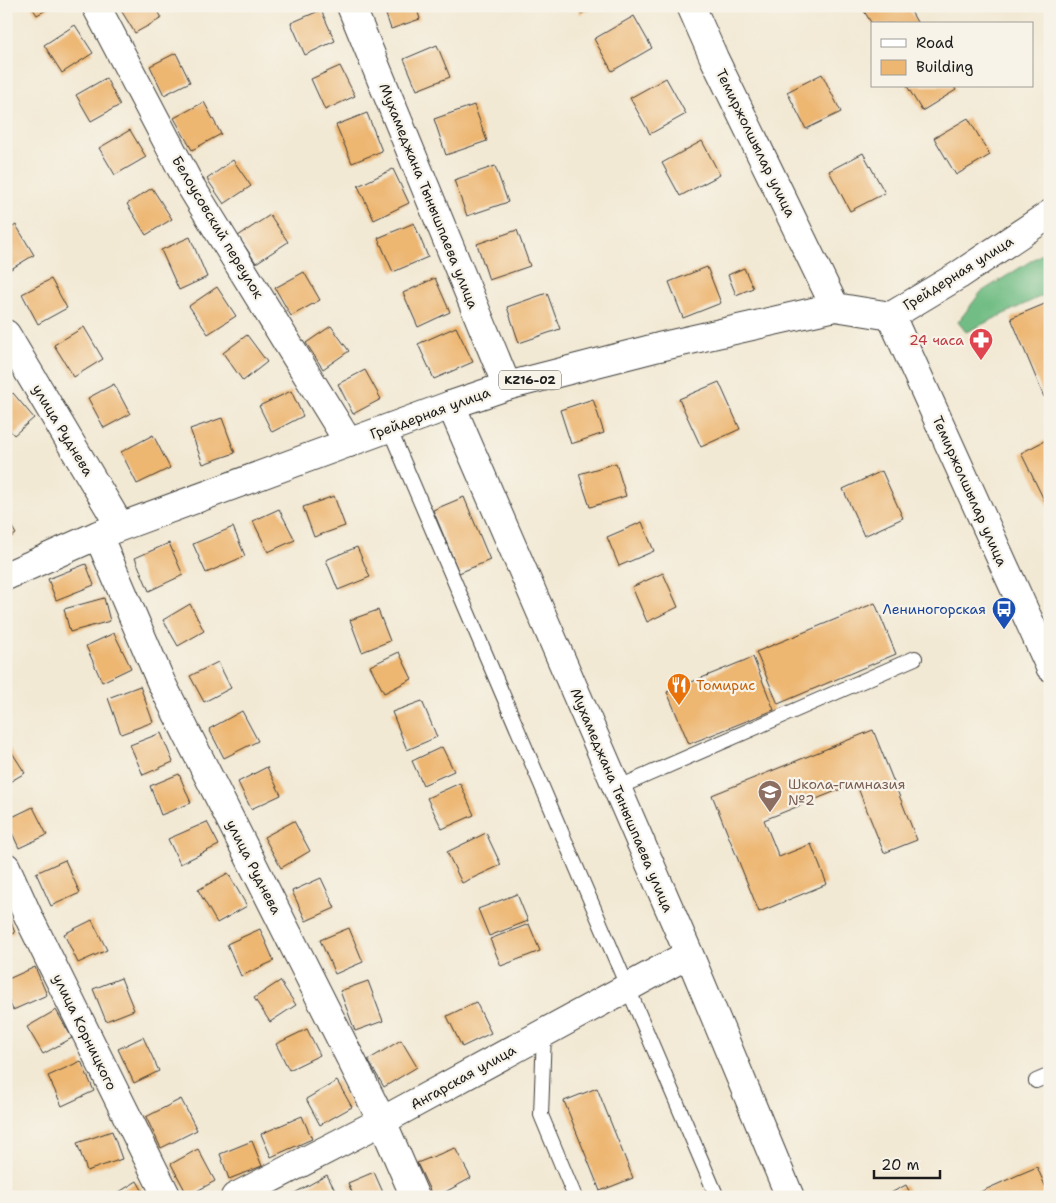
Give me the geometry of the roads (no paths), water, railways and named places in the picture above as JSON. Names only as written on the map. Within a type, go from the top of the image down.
[{"type":"street","name":"Белоусовский переулок","points":[[96,6],[190,185],[349,443]]},
{"type":"street","name":"Мухамеджана Тынышпаева улица","points":[[351,6],[507,386]]},
{"type":"street","name":"Темиржолшылар улица","points":[[691,6],[718,67],[835,307]]},
{"type":"street","name":"Грейдерная улица","points":[[6,576],[109,530],[451,404],[507,386],[659,347],[835,307],[891,316],[959,275],[1050,214]]},
{"type":"street","name":"Темиржолшылар улица","points":[[891,316],[1050,667]]},
{"type":"street","name":"улица Руднева","points":[[6,334],[109,530],[161,682],[382,1122],[415,1197]]},
{"type":"street","name":"Мухамеджана Тынышпаева улица","points":[[451,404],[689,954],[790,1197]]},
{"type":"street","name":"улица Корницкого","points":[[6,867],[30,920],[167,1197]]},
{"type":"street","name":"Ангарская улица","points":[[235,1197],[382,1122],[689,954]]},
{"type":"lane","points":[[389,428],[717,1197]]},
{"type":"lane","points":[[617,788],[915,658]]},
{"type":"lane","points":[[544,1033],[541,1115],[575,1197]]},
{"type":"lane","points":[[1036,1081],[1050,1075]]},
{"type":"place","name":"24 часа","points":[[981,361]]},
{"type":"place","name":"Лениногорская","points":[[1004,630]]},
{"type":"place","name":"Томирис","points":[[679,706]]},
{"type":"place","name":"Школа-гимназия №2","points":[[770,813]]}]
